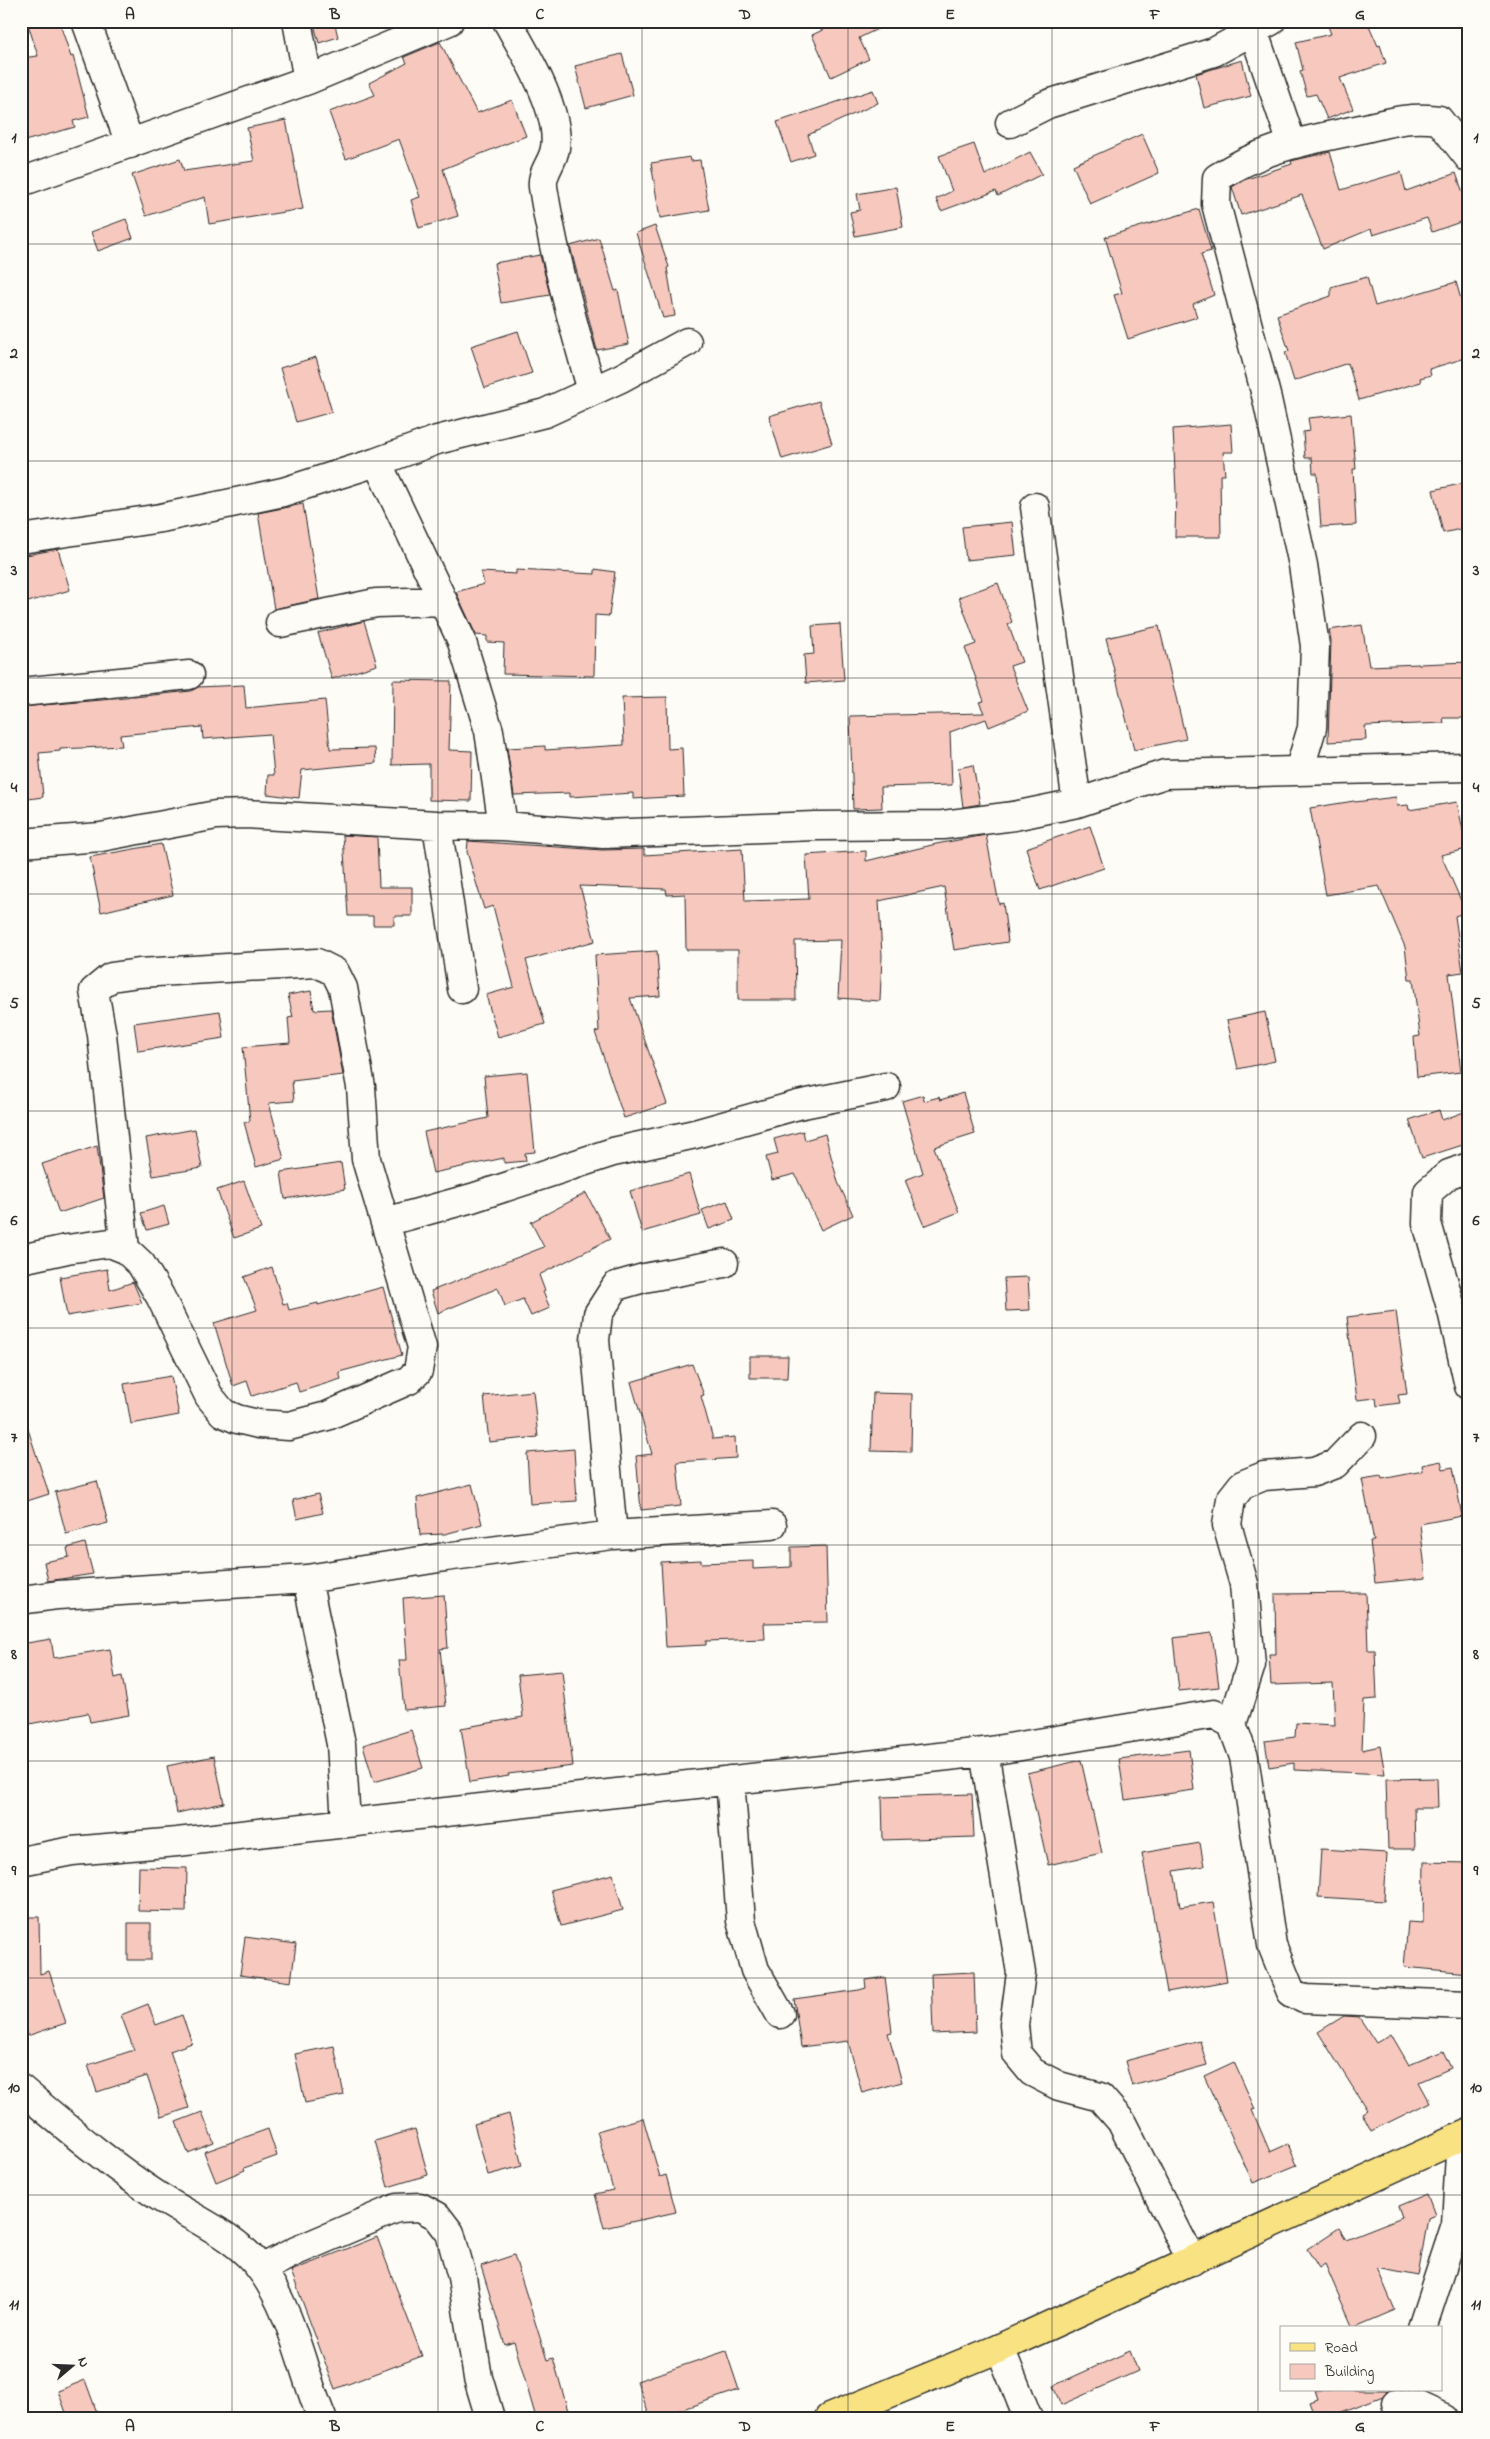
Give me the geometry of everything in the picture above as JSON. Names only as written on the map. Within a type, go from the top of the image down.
[{"type":"main road","points":[[829,2418],[1000,2348],[1465,2135]]},
{"type":"street","points":[[86,21],[130,144]]},
{"type":"street","points":[[297,21],[308,80]]},
{"type":"street","points":[[21,182],[308,80],[449,21]]},
{"type":"street","points":[[507,21],[535,71],[552,118],[555,149],[542,179],[557,264],[592,391]]},
{"type":"street","points":[[1010,123],[1048,104],[1214,52],[1258,24],[1292,144]]},
{"type":"street","points":[[1299,771],[1312,728],[1315,646],[1303,565],[1267,399],[1216,204],[1217,178],[1239,163],[1273,148],[1396,119],[1420,118],[1439,120],[1468,154]]},
{"type":"street","points":[[21,539],[162,518],[283,492],[378,462],[437,440],[545,413],[621,378],[687,342]]},
{"type":"street","points":[[378,462],[461,638],[489,731],[503,826]]},
{"type":"street","points":[[1036,508],[1077,803]]},
{"type":"street","points":[[280,623],[376,603],[443,601]]},
{"type":"street","points":[[21,692],[189,675]]},
{"type":"street","points":[[21,843],[101,836],[216,815],[246,814],[437,825],[503,826],[603,834],[815,826],[943,825],[1014,816],[1077,803],[1164,774],[1469,767]]},
{"type":"street","points":[[437,825],[462,989]]},
{"type":"street","points":[[21,1260],[67,1249],[110,1242],[125,1249],[141,1264],[160,1296],[209,1396],[223,1413],[258,1424],[289,1426],[327,1416],[356,1405],[409,1380],[418,1371],[422,1347],[366,1159],[361,1087],[343,988],[335,972],[317,963],[139,973],[111,977],[94,991],[102,1035],[125,1249]]},
{"type":"street","points":[[385,1222],[472,1198],[613,1152],[695,1134],[798,1104],[886,1087]]},
{"type":"street","points":[[1469,1167],[1450,1174],[1428,1192],[1426,1223],[1460,1310],[1469,1386]]},
{"type":"street","points":[[613,1535],[595,1340],[598,1314],[616,1286],[644,1278],[724,1263]]},
{"type":"street","points":[[1362,1436],[1335,1464],[1314,1472],[1264,1476],[1242,1485],[1231,1499],[1227,1525],[1244,1584],[1251,1665],[1232,1724],[1244,1757],[1272,1944],[1290,1992],[1304,1999],[1469,2004]]},
{"type":"street","points":[[21,1600],[58,1595],[307,1579],[445,1557],[613,1535],[772,1525]]},
{"type":"street","points":[[307,1579],[341,1744],[346,1822]]},
{"type":"street","points":[[21,1861],[72,1851],[177,1842],[984,1752],[1214,1714],[1232,1724]]},
{"type":"street","points":[[984,1752],[1021,1974],[1014,2025],[1017,2054],[1032,2072],[1059,2086],[1100,2097],[1121,2121],[1192,2261]]},
{"type":"street","points":[[730,1780],[741,1921],[756,1970],[780,2014]]},
{"type":"street","points":[[21,2089],[81,2139],[157,2196],[246,2252],[261,2269],[276,2292],[296,2340],[322,2418]]},
{"type":"street","points":[[1423,2326],[1456,2224],[1465,2135]]},
{"type":"street","points":[[261,2269],[296,2251],[397,2208],[420,2207],[437,2216],[450,2233],[462,2277],[474,2360],[490,2418]]},
{"type":"street","points":[[1000,2348],[1028,2418]]},
{"type":"street","points":[[1395,2404],[1418,2406],[1444,2418]]},
{"type":"building","points":[[27,21],[59,21],[71,57],[73,56],[89,117],[73,121],[75,127],[21,142],[21,58],[38,56]]},
{"type":"building","points":[[313,21],[334,21],[338,37],[319,43]]},
{"type":"building","points":[[842,21],[894,21],[859,38],[869,59],[831,77],[812,35]]},
{"type":"building","points":[[1326,21],[1367,21],[1378,46],[1380,45],[1386,63],[1340,78],[1353,109],[1327,119],[1316,94],[1307,96],[1300,71],[1303,70],[1296,42],[1331,34]]},
{"type":"building","points":[[440,42],[477,113],[512,100],[526,136],[443,169],[458,216],[419,228],[411,200],[420,197],[399,139],[346,159],[329,112],[375,95],[369,83],[407,63],[404,57]]},
{"type":"building","points":[[622,54],[633,95],[586,108],[575,66]]},
{"type":"building","points":[[1242,60],[1251,96],[1204,108],[1196,74]]},
{"type":"building","points":[[873,90],[878,103],[808,135],[814,154],[791,162],[777,122]]},
{"type":"building","points":[[286,120],[303,209],[209,224],[205,197],[146,216],[132,175],[180,159],[184,171],[254,161],[247,128]]},
{"type":"building","points":[[1142,134],[1159,173],[1090,204],[1073,165]]},
{"type":"building","points":[[974,144],[985,175],[1030,152],[1042,174],[998,196],[996,191],[941,211],[936,199],[952,191],[939,156]]},
{"type":"building","points":[[1330,152],[1341,190],[1401,172],[1406,191],[1456,173],[1469,210],[1469,219],[1432,232],[1427,218],[1373,235],[1371,229],[1323,249],[1302,195],[1241,215],[1232,187],[1244,180],[1292,164],[1291,161]]},
{"type":"building","points":[[690,157],[691,161],[700,160],[709,210],[660,218],[651,163]]},
{"type":"building","points":[[896,187],[903,227],[855,236],[850,212],[860,210],[857,194]]},
{"type":"building","points":[[1199,209],[1211,251],[1201,254],[1214,295],[1193,304],[1197,317],[1128,339],[1114,295],[1122,293],[1105,237]]},
{"type":"building","points":[[126,219],[133,238],[98,251],[91,232]]},
{"type":"building","points":[[655,226],[669,267],[667,268],[675,316],[663,318],[636,233]]},
{"type":"building","points":[[599,238],[615,291],[618,290],[629,344],[597,350],[570,246]]},
{"type":"building","points":[[540,255],[550,295],[501,303],[494,263]]},
{"type":"building","points":[[1367,277],[1375,306],[1456,282],[1469,327],[1469,357],[1429,369],[1431,375],[1420,378],[1421,382],[1359,400],[1348,363],[1294,381],[1285,352],[1289,351],[1277,315],[1331,296],[1331,287]]},
{"type":"building","points":[[518,331],[532,373],[485,388],[471,346]]},
{"type":"building","points":[[316,357],[332,412],[296,422],[280,368]]},
{"type":"building","points":[[819,401],[832,444],[782,459],[769,416]]},
{"type":"building","points":[[1351,414],[1356,469],[1353,469],[1356,525],[1321,527],[1317,473],[1313,473],[1312,458],[1305,458],[1303,432],[1310,431],[1308,418]]},
{"type":"building","points":[[1231,424],[1233,452],[1223,452],[1225,475],[1220,475],[1221,537],[1175,537],[1176,492],[1173,429]]},
{"type":"building","points":[[1469,482],[1469,527],[1443,533],[1433,490]]},
{"type":"building","points":[[303,504],[319,599],[274,609],[258,513]]},
{"type":"building","points":[[1012,522],[1016,555],[966,560],[962,527]]},
{"type":"building","points":[[58,549],[70,590],[21,604],[21,556]]},
{"type":"building","points":[[595,569],[615,572],[609,616],[595,615],[594,676],[503,674],[504,643],[487,642],[487,636],[476,635],[456,592],[484,584],[481,572],[516,574],[516,570],[595,574]]},
{"type":"building","points":[[998,583],[1012,622],[1008,624],[1022,662],[1010,666],[1028,711],[989,727],[986,719],[950,732],[952,785],[881,787],[882,808],[853,809],[850,716],[984,713],[979,702],[984,701],[965,648],[976,644],[959,597]]},
{"type":"building","points":[[364,621],[377,665],[332,679],[318,633]]},
{"type":"building","points":[[840,624],[844,680],[806,683],[804,655],[814,654],[812,626]]},
{"type":"building","points":[[1362,625],[1369,666],[1469,662],[1469,718],[1443,718],[1444,723],[1365,726],[1366,740],[1328,742],[1331,640],[1329,630]]},
{"type":"building","points":[[1159,626],[1186,739],[1134,750],[1106,638]]},
{"type":"building","points":[[393,680],[451,681],[449,750],[472,751],[471,801],[429,800],[429,764],[392,765]]},
{"type":"building","points":[[244,685],[246,708],[325,700],[330,749],[375,748],[376,763],[302,770],[299,798],[267,794],[268,775],[274,775],[270,734],[203,739],[202,727],[120,735],[122,746],[60,749],[60,751],[39,753],[43,797],[21,800],[21,707],[191,691],[198,687]]},
{"type":"building","points":[[667,697],[668,749],[682,748],[684,796],[633,799],[633,793],[570,797],[570,793],[514,795],[507,748],[545,746],[545,750],[624,745],[622,698]]},
{"type":"building","points":[[973,765],[980,804],[963,807],[958,768]]},
{"type":"building","points":[[1396,797],[1397,806],[1408,805],[1409,810],[1457,802],[1467,849],[1441,855],[1466,912],[1455,916],[1463,972],[1449,974],[1461,1072],[1417,1077],[1414,1037],[1420,1036],[1413,979],[1409,979],[1405,947],[1379,886],[1326,895],[1310,808]]},
{"type":"building","points":[[1090,826],[1104,868],[1040,890],[1026,848]]},
{"type":"building","points":[[343,835],[377,837],[379,887],[412,887],[412,916],[394,916],[394,925],[373,925],[373,916],[348,916]]},
{"type":"building","points":[[986,835],[999,904],[1003,903],[1008,942],[954,950],[944,887],[879,901],[882,956],[880,1001],[838,998],[841,940],[795,941],[796,1000],[738,1000],[738,950],[686,950],[685,894],[667,895],[666,889],[580,886],[595,941],[526,960],[545,1024],[498,1037],[486,995],[514,987],[493,906],[484,909],[467,852],[468,841],[602,850],[644,849],[644,855],[742,849],[745,901],[809,899],[806,855],[866,851],[866,861],[936,844]]},
{"type":"building","points":[[161,844],[173,895],[101,912],[90,857]]},
{"type":"building","points":[[657,951],[660,996],[630,998],[667,1104],[624,1118],[595,1032],[599,1031],[595,955]]},
{"type":"building","points":[[311,991],[314,1010],[331,1009],[343,1075],[292,1081],[294,1101],[269,1103],[284,1159],[256,1167],[244,1122],[250,1121],[243,1047],[290,1043],[288,1018],[293,1017],[288,995]]},
{"type":"building","points":[[220,1011],[224,1038],[138,1051],[134,1023]]},
{"type":"building","points":[[1265,1012],[1275,1061],[1238,1069],[1227,1020]]},
{"type":"building","points":[[527,1072],[535,1152],[525,1153],[526,1161],[504,1163],[504,1158],[433,1173],[424,1132],[488,1118],[484,1076]]},
{"type":"building","points":[[963,1093],[975,1134],[934,1147],[959,1212],[924,1226],[905,1180],[923,1173],[902,1101],[923,1095],[924,1101],[939,1097],[940,1100]]},
{"type":"building","points":[[1439,1110],[1442,1120],[1464,1112],[1469,1126],[1469,1143],[1422,1158],[1409,1120]]},
{"type":"building","points":[[195,1129],[202,1168],[153,1176],[146,1138]]},
{"type":"building","points":[[803,1131],[805,1140],[825,1134],[838,1182],[853,1215],[821,1230],[795,1174],[772,1180],[766,1157],[778,1154],[774,1139]]},
{"type":"building","points":[[97,1146],[104,1198],[59,1213],[42,1164]]},
{"type":"building","points":[[341,1163],[345,1189],[285,1199],[281,1172]]},
{"type":"building","points":[[689,1174],[701,1215],[642,1232],[630,1191]]},
{"type":"building","points":[[244,1181],[261,1229],[234,1238],[217,1190]]},
{"type":"building","points":[[586,1193],[610,1239],[539,1275],[545,1291],[543,1292],[550,1308],[531,1316],[523,1299],[505,1306],[498,1288],[438,1313],[431,1291],[544,1247],[531,1222]]},
{"type":"building","points":[[727,1201],[734,1220],[709,1229],[702,1210]]},
{"type":"building","points":[[164,1206],[169,1224],[147,1230],[141,1213]]},
{"type":"building","points":[[272,1267],[283,1304],[287,1303],[289,1310],[318,1303],[318,1305],[383,1287],[402,1355],[339,1372],[341,1379],[299,1392],[296,1382],[252,1396],[247,1381],[233,1386],[214,1323],[257,1310],[244,1277]]},
{"type":"building","points":[[107,1269],[110,1290],[133,1282],[142,1303],[67,1316],[60,1277]]},
{"type":"building","points":[[1028,1277],[1030,1310],[1006,1311],[1004,1278]]},
{"type":"building","points":[[1396,1311],[1407,1394],[1398,1395],[1400,1403],[1377,1406],[1376,1398],[1357,1400],[1347,1317]]},
{"type":"building","points":[[750,1356],[788,1356],[787,1378],[750,1378]]},
{"type":"building","points":[[692,1364],[704,1395],[701,1396],[713,1439],[735,1437],[736,1458],[677,1462],[681,1506],[641,1510],[636,1456],[652,1454],[631,1382]]},
{"type":"building","points":[[171,1376],[179,1415],[131,1424],[124,1384]]},
{"type":"building","points":[[533,1391],[538,1437],[489,1442],[484,1396]]},
{"type":"building","points":[[873,1393],[912,1394],[911,1452],[871,1451]]},
{"type":"building","points":[[25,1420],[49,1494],[21,1503],[21,1421]]},
{"type":"building","points":[[574,1449],[577,1501],[530,1504],[527,1453]]},
{"type":"building","points":[[1441,1461],[1443,1469],[1453,1467],[1462,1516],[1420,1524],[1426,1578],[1375,1583],[1370,1541],[1374,1541],[1362,1479],[1381,1476],[1382,1479],[1423,1471],[1422,1465]]},
{"type":"building","points":[[97,1481],[108,1523],[66,1534],[55,1492]]},
{"type":"building","points":[[472,1484],[482,1524],[445,1534],[420,1535],[417,1498]]},
{"type":"building","points":[[318,1494],[323,1513],[297,1519],[293,1500]]},
{"type":"building","points":[[85,1543],[93,1574],[48,1581],[44,1562],[69,1557],[67,1548]]},
{"type":"building","points":[[826,1546],[828,1622],[764,1623],[765,1639],[706,1641],[706,1645],[666,1647],[661,1562],[701,1560],[701,1563],[753,1561],[753,1569],[791,1567],[791,1547]]},
{"type":"building","points":[[1366,1593],[1368,1650],[1375,1650],[1377,1699],[1364,1700],[1362,1750],[1380,1746],[1385,1774],[1294,1770],[1294,1763],[1269,1767],[1265,1741],[1295,1737],[1296,1723],[1335,1725],[1333,1683],[1271,1685],[1269,1654],[1276,1654],[1275,1594]]},
{"type":"building","points":[[444,1595],[448,1648],[440,1649],[446,1706],[404,1710],[399,1660],[407,1660],[403,1598]]},
{"type":"building","points":[[1212,1633],[1219,1687],[1179,1691],[1173,1638]]},
{"type":"building","points":[[51,1639],[54,1658],[110,1649],[115,1678],[122,1676],[129,1715],[90,1722],[88,1713],[24,1725],[21,1709],[21,1644]]},
{"type":"building","points":[[562,1671],[573,1766],[508,1774],[509,1776],[470,1782],[461,1728],[523,1717],[518,1675]]},
{"type":"building","points":[[411,1730],[423,1768],[374,1782],[363,1745]]},
{"type":"building","points":[[1189,1750],[1194,1790],[1125,1800],[1119,1759]]},
{"type":"building","points":[[214,1756],[224,1803],[177,1813],[167,1766]]},
{"type":"building","points":[[1081,1760],[1102,1853],[1048,1865],[1027,1773]]},
{"type":"building","points":[[1437,1778],[1438,1808],[1414,1808],[1415,1849],[1388,1849],[1386,1779]]},
{"type":"building","points":[[972,1794],[974,1837],[883,1840],[882,1797]]},
{"type":"building","points":[[1200,1843],[1204,1866],[1174,1871],[1180,1907],[1213,1902],[1227,1981],[1167,1992],[1142,1853]]},
{"type":"building","points":[[1321,1849],[1387,1853],[1384,1901],[1318,1897]]},
{"type":"building","points":[[1424,1862],[1469,1863],[1469,1973],[1404,1967],[1408,1922],[1423,1923]]},
{"type":"building","points":[[139,1867],[187,1868],[186,1912],[138,1911]]},
{"type":"building","points":[[613,1874],[623,1910],[561,1926],[551,1890]]},
{"type":"building","points":[[21,1917],[39,1917],[40,1974],[49,1971],[66,2023],[27,2036],[21,2017]]},
{"type":"building","points":[[128,1923],[151,1923],[151,1960],[128,1960]]},
{"type":"building","points":[[245,1937],[296,1944],[291,1982],[240,1975]]},
{"type":"building","points":[[974,1972],[976,2032],[933,2034],[931,1974]]},
{"type":"building","points":[[885,1977],[892,2032],[888,2033],[902,2082],[862,2093],[848,2041],[801,2047],[794,1999],[859,1990],[866,1988],[865,1980]]},
{"type":"building","points":[[148,2004],[156,2025],[182,2015],[192,2043],[170,2051],[189,2108],[161,2117],[147,2076],[97,2092],[88,2065],[134,2050],[121,2015]]},
{"type":"building","points":[[1344,2016],[1359,2017],[1376,2043],[1391,2034],[1409,2065],[1443,2051],[1451,2068],[1419,2082],[1430,2102],[1371,2131],[1362,2113],[1367,2110],[1318,2032]]},
{"type":"building","points":[[1200,2041],[1207,2065],[1132,2086],[1125,2061]]},
{"type":"building","points":[[334,2046],[344,2095],[305,2103],[295,2054]]},
{"type":"building","points":[[1234,2062],[1255,2109],[1252,2110],[1270,2152],[1288,2144],[1297,2165],[1253,2183],[1204,2076]]},
{"type":"building","points":[[202,2112],[214,2143],[188,2153],[176,2122]]},
{"type":"building","points":[[509,2114],[522,2166],[488,2175],[474,2124]]},
{"type":"building","points":[[643,2118],[660,2177],[666,2175],[676,2212],[604,2228],[595,2194],[613,2190],[597,2131]]},
{"type":"building","points":[[268,2129],[277,2156],[244,2168],[245,2170],[216,2182],[204,2152]]},
{"type":"building","points":[[415,2129],[428,2175],[388,2187],[375,2141]]},
{"type":"building","points":[[1427,2194],[1435,2215],[1428,2218],[1418,2276],[1377,2268],[1395,2310],[1358,2326],[1352,2326],[1325,2264],[1319,2268],[1307,2249],[1339,2228],[1346,2239],[1402,2217],[1398,2206]]},
{"type":"building","points":[[377,2237],[422,2356],[335,2389],[291,2271]]},
{"type":"building","points":[[514,2255],[547,2360],[553,2358],[570,2418],[536,2418],[514,2342],[505,2345],[481,2266]]},
{"type":"building","points":[[726,2351],[739,2390],[656,2418],[650,2418],[637,2381]]},
{"type":"building","points":[[1130,2351],[1138,2371],[1061,2405],[1053,2386]]},
{"type":"building","points":[[85,2380],[99,2418],[68,2418],[58,2391]]},
{"type":"building","points":[[1316,2392],[1386,2392],[1383,2396],[1326,2418],[1316,2418],[1310,2402],[1318,2399]]}]
